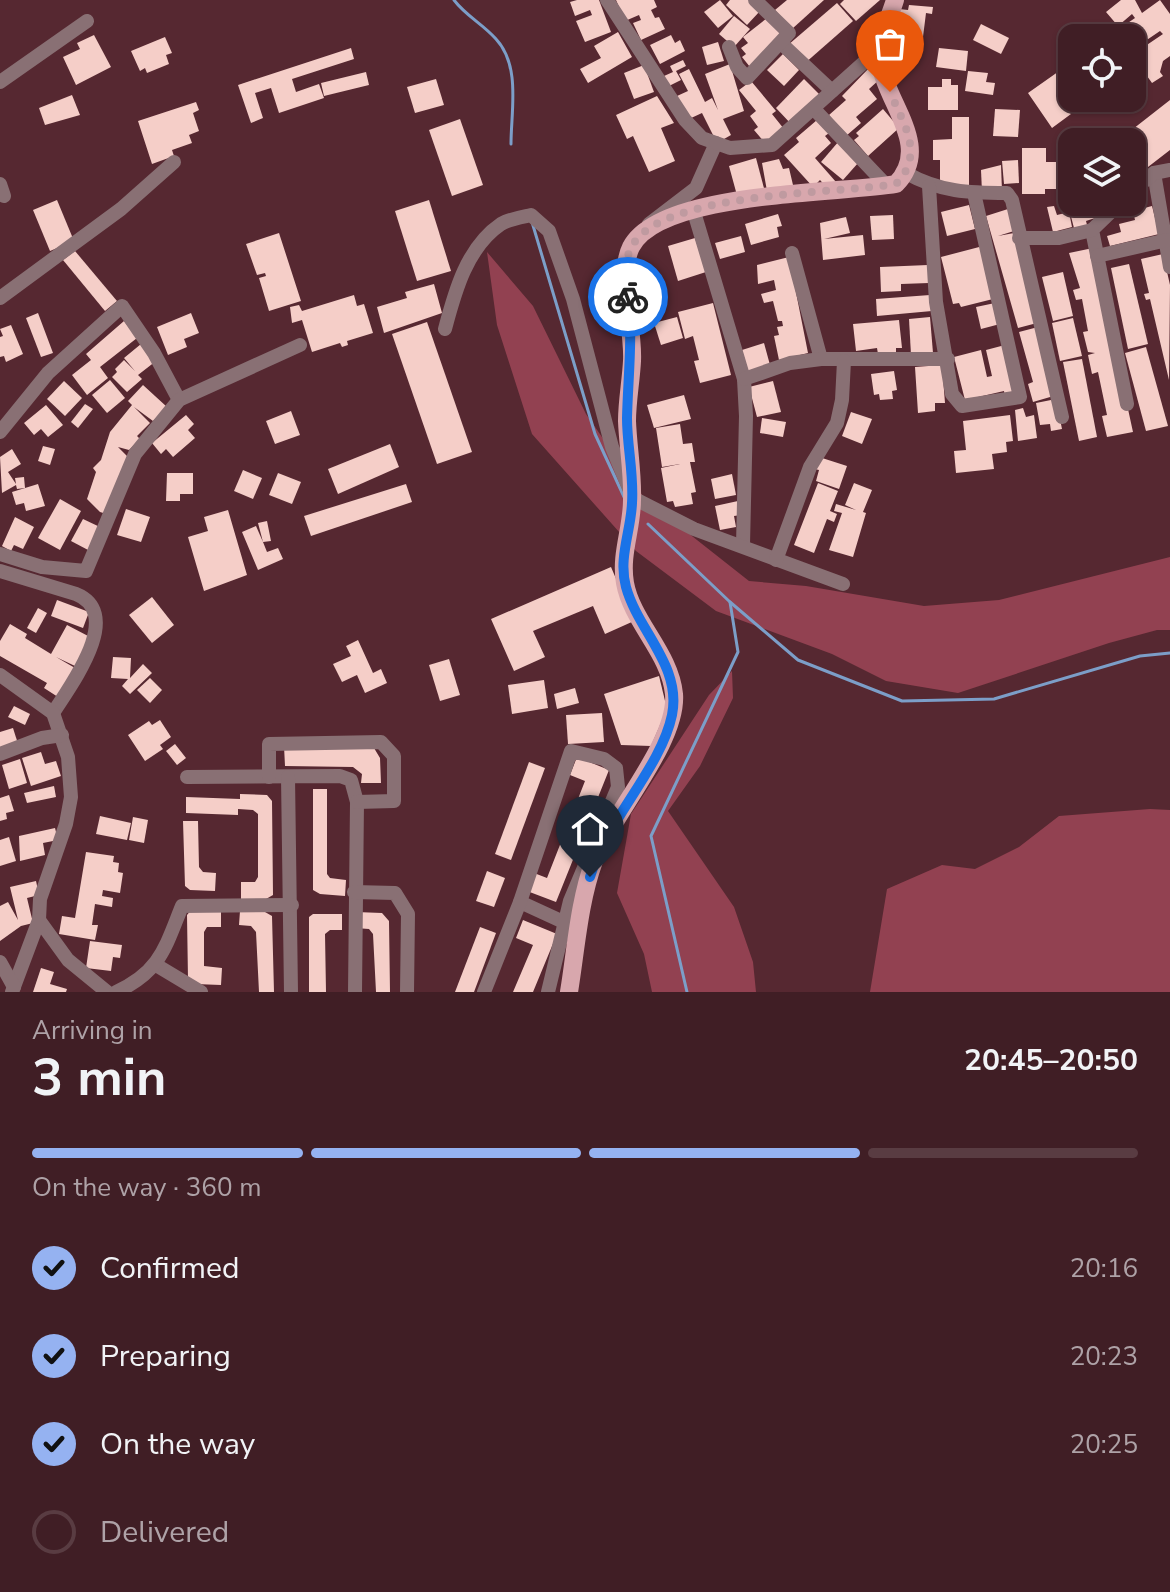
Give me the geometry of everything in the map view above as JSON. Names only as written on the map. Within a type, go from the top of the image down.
[{"type":"main road","points":[[569,992],[572,926],[595,860],[654,757],[672,717],[674,694],[668,672],[626,587],[622,561],[633,498],[627,419],[632,327],[625,268],[631,248],[640,235],[663,221],[730,200],[896,184],[911,161],[911,143],[880,66],[880,48],[895,0]]},
{"type":"street","points":[[607,0],[685,120],[702,138],[730,148],[772,145],[880,48]]},
{"type":"street","points":[[729,47],[737,67],[747,78],[789,33],[755,0]]},
{"type":"street","points":[[0,82],[87,21]]},
{"type":"street","points":[[782,44],[832,91]]},
{"type":"street","points":[[814,109],[887,186]]},
{"type":"street","points":[[640,235],[666,208],[696,188],[716,143]]},
{"type":"street","points":[[0,298],[121,209],[174,162]]},
{"type":"street","points":[[1146,180],[1154,173],[1170,170]]},
{"type":"street","points":[[906,173],[929,186],[974,193],[1007,193],[1012,200],[1062,417]]},
{"type":"street","points":[[1154,173],[1166,215],[1170,264]]},
{"type":"street","points":[[929,186],[936,302],[952,394],[957,404],[1020,397],[974,193]]},
{"type":"street","points":[[694,212],[744,379],[743,545]]},
{"type":"street","points":[[445,329],[453,300],[479,242],[503,222],[531,215],[549,231],[573,299],[612,447],[633,498],[694,529],[843,584]]},
{"type":"street","points":[[1019,238],[1059,238],[1092,230],[1106,216]]},
{"type":"street","points":[[1092,230],[1127,404]]},
{"type":"street","points":[[1097,256],[1167,240]]},
{"type":"street","points":[[792,253],[821,359]]},
{"type":"street","points":[[0,432],[48,373],[122,306],[154,353],[179,400]]},
{"type":"street","points":[[0,554],[42,567],[82,571],[89,568],[135,454],[179,400],[300,345]]},
{"type":"street","points":[[744,379],[790,363],[821,359],[948,359]]},
{"type":"street","points":[[776,560],[810,467],[839,416],[844,361]]},
{"type":"street","points":[[0,571],[76,594],[86,599],[94,609],[95,629],[86,659],[53,713]]},
{"type":"street","points":[[0,675],[53,713],[68,757],[71,797],[62,836],[40,899],[39,920],[13,990]]},
{"type":"street","points":[[0,754],[42,738],[62,735]]},
{"type":"street","points":[[269,777],[269,744],[381,742],[394,756],[394,801],[357,802]]},
{"type":"street","points":[[484,992],[520,902],[571,751],[604,759],[616,768],[618,787],[610,811],[580,871],[572,926],[548,992]]},
{"type":"street","points":[[187,777],[345,778],[354,784],[357,802],[355,992]]},
{"type":"street","points":[[288,777],[291,992]]},
{"type":"street","points":[[354,892],[395,893],[408,914],[407,992]]},
{"type":"street","points":[[520,902],[572,926]]},
{"type":"street","points":[[116,992],[138,982],[156,965],[182,906],[292,905]]},
{"type":"street","points":[[39,920],[68,960],[107,992]]},
{"type":"street","points":[[0,962],[13,990]]},
{"type":"street","points":[[156,965],[201,992]]},
{"type":"shaded area","points":[[487,252],[533,306],[586,414],[645,499],[749,581],[806,586],[924,606],[999,600],[1170,557],[1170,630],[1157,630],[1109,643],[958,693],[886,681],[832,654],[716,611],[636,551],[532,434],[497,325]]},
{"type":"shaded area","points":[[732,671],[733,698],[700,766],[668,811],[734,907],[753,962],[756,992],[652,992],[644,954],[617,893],[631,814],[709,695]]},
{"type":"shaded area","points":[[1170,810],[1170,992],[870,992],[887,889],[942,865],[975,869],[1019,847],[1059,816]]},
{"type":"building","points":[[599,0],[611,32],[585,42],[576,21],[592,15],[590,10],[575,16],[570,2]]},
{"type":"building","points":[[616,0],[654,0],[657,7],[651,10],[665,29],[641,40],[633,23],[641,20],[639,15],[625,21]]},
{"type":"building","points":[[720,0],[733,16],[718,28],[704,12]]},
{"type":"building","points":[[730,0],[749,0],[760,11],[747,25],[726,5]]},
{"type":"building","points":[[787,0],[824,0],[792,29],[775,10]]},
{"type":"building","points":[[844,0],[880,0],[856,21],[840,4]]},
{"type":"building","points":[[1121,0],[1135,0],[1142,13],[1160,0],[1170,14],[1170,56],[1163,61],[1160,72],[1163,76],[1152,83],[1146,75],[1146,46],[1163,34],[1160,31],[1146,40],[1146,24],[1126,24],[1135,18],[1132,14],[1116,24],[1106,12]]},
{"type":"building","points":[[837,3],[853,21],[804,64],[788,45]]},
{"type":"building","points":[[909,5],[933,7],[932,14],[926,13],[921,53],[894,50],[895,39],[909,40],[910,36],[904,35],[905,30],[897,29],[899,9],[908,10]]},
{"type":"building","points":[[734,16],[750,29],[734,47],[719,34]]},
{"type":"building","points":[[767,18],[784,38],[750,67],[742,57],[746,54],[741,48],[748,43],[743,37]]},
{"type":"building","points":[[981,24],[1009,38],[1001,54],[973,40]]},
{"type":"building","points":[[618,32],[632,57],[588,83],[580,69],[601,58],[594,46]]},
{"type":"building","points":[[94,35],[111,67],[76,85],[63,57],[80,49],[77,43]]},
{"type":"building","points":[[671,35],[675,43],[680,40],[685,51],[660,64],[650,45]]},
{"type":"building","points":[[165,37],[172,53],[166,55],[169,64],[147,73],[145,68],[140,71],[131,51]]},
{"type":"building","points":[[718,42],[724,61],[707,65],[702,47]]},
{"type":"building","points":[[351,48],[354,59],[292,79],[296,92],[319,84],[324,98],[279,113],[271,88],[255,93],[263,118],[251,123],[238,85]]},
{"type":"building","points":[[939,48],[968,51],[966,71],[936,67]]},
{"type":"building","points":[[783,54],[799,70],[784,86],[767,70]]},
{"type":"building","points":[[683,60],[686,66],[676,71],[681,80],[669,86],[664,76],[673,72],[670,66]]},
{"type":"building","points":[[730,64],[744,111],[723,119],[731,135],[717,143],[702,113],[689,119],[677,96],[688,91],[679,74],[689,69],[705,102],[712,98],[718,110],[705,74]]},
{"type":"building","points":[[644,65],[654,92],[634,99],[624,73]]},
{"type":"building","points":[[870,67],[880,79],[869,89],[877,99],[856,117],[861,123],[846,136],[829,115],[846,100],[842,96]]},
{"type":"building","points":[[968,71],[988,73],[986,82],[995,83],[993,95],[965,91]]},
{"type":"building","points":[[366,72],[369,85],[324,96],[321,83]]},
{"type":"building","points":[[1058,72],[1058,112],[1071,114],[1052,128],[1028,93]]},
{"type":"building","points":[[436,79],[444,105],[415,113],[407,87]]},
{"type":"building","points":[[804,79],[819,94],[793,126],[776,108]]},
{"type":"building","points":[[942,79],[951,79],[951,85],[958,85],[958,110],[928,110],[928,87],[942,87]]},
{"type":"building","points":[[751,81],[776,111],[772,114],[784,129],[766,144],[754,130],[758,127],[750,116],[756,111],[739,90]]},
{"type":"building","points":[[72,95],[80,115],[45,125],[39,108]]},
{"type":"building","points":[[657,96],[674,123],[661,128],[675,161],[649,172],[633,136],[627,139],[616,115]]},
{"type":"building","points":[[1170,100],[1170,150],[1148,167],[1146,128],[1134,128]]},
{"type":"building","points":[[196,102],[199,110],[193,113],[199,131],[189,135],[192,143],[172,150],[174,156],[152,164],[138,121]]},
{"type":"building","points":[[883,109],[899,128],[868,156],[854,140],[859,136],[856,133]]},
{"type":"building","points":[[995,109],[1020,110],[1018,137],[993,136]]},
{"type":"building","points":[[952,117],[969,117],[969,186],[940,186],[940,160],[933,160],[933,140],[952,139]]},
{"type":"building","points":[[460,119],[483,185],[452,196],[429,130]]},
{"type":"building","points":[[817,120],[829,133],[825,136],[831,143],[815,158],[836,182],[828,189],[820,180],[813,187],[784,155],[799,142],[796,138]]},
{"type":"building","points":[[839,141],[858,163],[843,180],[821,162]]},
{"type":"building","points":[[1022,148],[1046,148],[1046,162],[1058,162],[1058,189],[1045,189],[1045,194],[1022,194]]},
{"type":"building","points":[[756,158],[765,192],[738,199],[729,166]]},
{"type":"building","points":[[779,159],[783,169],[789,168],[793,185],[767,191],[762,163]]},
{"type":"building","points":[[1018,160],[1019,183],[1004,184],[1002,161]]},
{"type":"building","points":[[1001,165],[1002,191],[982,192],[981,170]]},
{"type":"building","points":[[57,200],[74,241],[50,251],[33,210]]},
{"type":"building","points":[[429,200],[451,271],[417,281],[395,211]]},
{"type":"building","points":[[969,205],[975,229],[947,236],[941,212]]},
{"type":"building","points":[[1054,206],[1058,216],[1070,216],[1072,227],[1053,232],[1047,207]]},
{"type":"building","points":[[1152,206],[1159,234],[1110,246],[1107,236],[1121,232],[1119,224],[1135,220],[1134,216],[1146,216],[1146,208]]},
{"type":"building","points":[[1008,209],[1014,231],[998,236],[1014,233],[1037,323],[1018,328],[986,216]]},
{"type":"building","points":[[778,214],[782,226],[777,227],[779,237],[751,245],[745,224]]},
{"type":"building","points":[[893,215],[894,239],[872,240],[870,216]]},
{"type":"building","points":[[1071,216],[1094,216],[1086,221],[1087,225],[1074,228]]},
{"type":"building","points":[[846,217],[850,233],[824,239],[863,235],[865,255],[823,260],[820,223]]},
{"type":"building","points":[[279,233],[301,301],[269,311],[259,278],[266,276],[265,273],[257,275],[246,244]]},
{"type":"building","points":[[741,236],[745,252],[720,259],[715,243]]},
{"type":"building","points":[[695,238],[706,272],[678,281],[668,246]]},
{"type":"building","points":[[983,246],[993,299],[961,307],[959,303],[953,304],[941,257]]},
{"type":"building","points":[[1093,248],[1133,432],[1107,437],[1102,416],[1107,415],[1098,372],[1092,374],[1088,355],[1095,353],[1088,352],[1083,332],[1088,331],[1082,299],[1076,300],[1073,290],[1080,288],[1069,253]]},
{"type":"building","points":[[75,251],[117,301],[105,311],[63,260]]},
{"type":"building","points":[[1163,254],[1170,285],[1169,380],[1150,299],[1146,300],[1144,294],[1149,293],[1141,259]]},
{"type":"building","points":[[789,257],[808,353],[779,360],[774,336],[779,335],[777,327],[783,326],[782,321],[778,321],[773,301],[764,303],[761,294],[776,290],[774,280],[758,284],[757,265]]},
{"type":"building","points":[[1129,264],[1148,344],[1128,349],[1111,268]]},
{"type":"building","points":[[928,265],[929,283],[901,284],[901,291],[881,292],[880,267]]},
{"type":"building","points":[[1063,272],[1073,316],[1053,321],[1042,277]]},
{"type":"building","points":[[434,284],[442,313],[384,333],[377,307],[407,298],[405,292]]},
{"type":"building","points":[[354,295],[357,306],[364,304],[373,333],[347,341],[348,345],[342,347],[340,343],[312,352],[302,320],[292,323],[290,307],[299,305],[302,311]]},
{"type":"building","points":[[930,295],[932,311],[877,316],[876,299]]},
{"type":"building","points":[[713,303],[731,375],[700,383],[694,361],[699,360],[693,336],[685,339],[678,312]]},
{"type":"building","points":[[995,303],[1000,324],[981,329],[976,307]]},
{"type":"building","points":[[38,313],[53,353],[41,357],[26,318]]},
{"type":"building","points":[[191,313],[199,333],[184,339],[187,347],[168,355],[157,327]]},
{"type":"building","points":[[677,317],[683,338],[661,345],[654,323]]},
{"type":"building","points":[[930,317],[933,353],[911,355],[909,319]]},
{"type":"building","points":[[1073,318],[1082,356],[1060,361],[1052,323]]},
{"type":"building","points":[[899,320],[902,348],[896,348],[896,352],[878,354],[877,348],[856,351],[853,324]]},
{"type":"building","points":[[124,321],[137,338],[100,367],[108,378],[87,395],[72,375],[91,360],[86,354]]},
{"type":"building","points":[[427,322],[472,452],[437,464],[392,334]]},
{"type":"building","points":[[11,325],[23,354],[6,362],[4,356],[0,357],[0,337],[3,336],[0,329]]},
{"type":"building","points":[[1038,327],[1057,395],[1033,402],[1028,384],[1033,382],[1019,332]]},
{"type":"building","points":[[764,343],[770,365],[748,371],[742,350]]},
{"type":"building","points":[[141,344],[156,361],[138,375],[142,379],[127,392],[112,377],[124,360],[135,371],[124,358]]},
{"type":"building","points":[[1005,345],[1016,395],[1005,398],[1004,391],[965,400],[954,357],[981,350],[987,377],[992,376],[986,350]]},
{"type":"building","points":[[1146,347],[1168,426],[1146,431],[1125,353]]},
{"type":"building","points":[[1082,359],[1097,437],[1079,441],[1063,362]]},
{"type":"building","points":[[942,365],[945,403],[935,403],[935,411],[918,413],[915,367]]},
{"type":"building","points":[[894,371],[897,390],[892,391],[893,399],[880,400],[879,394],[874,395],[871,374]]},
{"type":"building","points":[[110,380],[125,398],[107,413],[92,395]]},
{"type":"building","points":[[64,381],[82,398],[65,416],[47,399]]},
{"type":"building","points":[[773,381],[781,412],[757,417],[749,387]]},
{"type":"building","points":[[143,385],[167,407],[153,421],[134,407],[150,423],[129,450],[118,447],[129,458],[110,515],[100,512],[87,499],[96,472],[93,468],[101,460],[110,432],[132,405],[128,401]]},
{"type":"building","points":[[684,395],[691,419],[654,428],[647,405]]},
{"type":"building","points":[[1056,399],[1062,429],[1051,431],[1050,424],[1040,425],[1036,403]]},
{"type":"building","points":[[85,404],[93,409],[78,428],[71,422]]},
{"type":"building","points":[[46,405],[63,425],[48,437],[41,429],[34,435],[24,423]]},
{"type":"building","points":[[1023,408],[1026,417],[1034,415],[1037,438],[1018,441],[1015,410]]},
{"type":"building","points":[[291,411],[300,435],[275,444],[266,421]]},
{"type":"building","points":[[851,412],[872,419],[862,444],[842,436]]},
{"type":"building","points":[[186,415],[194,424],[188,430],[195,438],[173,457],[166,449],[161,454],[152,443]]},
{"type":"building","points":[[1010,415],[1013,441],[1006,442],[1007,452],[992,454],[994,469],[956,473],[954,451],[966,450],[963,421]]},
{"type":"building","points":[[762,418],[786,422],[783,437],[760,433]]},
{"type":"building","points":[[680,424],[683,444],[692,443],[695,462],[690,462],[696,492],[691,493],[693,504],[675,507],[673,501],[667,502],[661,468],[680,464],[662,467],[656,428]]},
{"type":"building","points":[[390,444],[399,467],[338,494],[328,469]]},
{"type":"building","points":[[43,446],[55,449],[50,465],[38,461]]},
{"type":"building","points":[[12,449],[21,464],[8,472],[16,484],[15,478],[24,477],[25,488],[17,489],[16,485],[2,493],[0,457]]},
{"type":"building","points":[[819,457],[847,466],[839,489],[816,481],[819,470],[815,469]]},
{"type":"building","points":[[243,470],[262,478],[253,499],[234,491]]},
{"type":"building","points":[[167,473],[193,473],[193,494],[180,494],[180,501],[166,501]]},
{"type":"building","points":[[278,473],[301,482],[292,504],[269,495]]},
{"type":"building","points":[[732,474],[736,495],[715,499],[711,479]]},
{"type":"building","points":[[818,483],[838,491],[830,511],[837,514],[834,522],[827,519],[814,553],[794,545]]},
{"type":"building","points":[[854,483],[872,490],[863,512],[866,513],[853,557],[829,550],[842,513],[834,511],[836,504],[856,510],[845,505]]},
{"type":"building","points":[[38,484],[45,506],[26,511],[24,503],[16,505],[12,492]]},
{"type":"building","points":[[406,484],[412,502],[311,536],[304,516]]},
{"type":"building","points":[[60,499],[81,511],[60,550],[38,538]]},
{"type":"building","points":[[738,501],[741,515],[734,516],[736,527],[720,530],[715,506]]},
{"type":"building","points":[[126,509],[150,517],[141,542],[117,535]]},
{"type":"building","points":[[228,510],[247,575],[204,591],[188,537],[208,531],[204,517]]},
{"type":"building","points":[[15,517],[34,527],[23,549],[14,545],[11,551],[2,546]]},
{"type":"building","points":[[83,519],[102,528],[90,551],[71,541]]},
{"type":"building","points":[[267,521],[271,541],[263,542],[258,523]]},
{"type":"building","points":[[256,526],[267,552],[278,548],[283,559],[258,570],[242,532]]},
{"type":"building","points":[[611,567],[634,621],[605,634],[593,606],[533,631],[545,657],[514,671],[491,619]]},
{"type":"building","points":[[152,597],[174,625],[152,643],[129,615]]},
{"type":"building","points":[[57,600],[89,612],[83,628],[51,616]]},
{"type":"building","points":[[38,608],[47,613],[36,633],[27,628]]},
{"type":"building","points":[[10,624],[27,634],[25,638],[51,654],[67,625],[90,637],[75,666],[56,657],[75,668],[58,697],[44,688],[47,683],[0,656],[0,641]]},
{"type":"building","points":[[358,640],[373,673],[381,669],[387,683],[365,693],[357,675],[342,682],[333,664],[351,656],[346,646]]},
{"type":"building","points":[[113,657],[131,658],[130,678],[143,664],[152,673],[130,694],[122,686],[128,679],[111,678]]},
{"type":"building","points":[[449,659],[460,695],[440,701],[429,665]]},
{"type":"building","points":[[659,676],[667,709],[651,746],[621,745],[604,694]]},
{"type":"building","points":[[150,678],[162,690],[150,703],[137,690]]},
{"type":"building","points":[[544,680],[548,708],[512,714],[508,685]]},
{"type":"building","points":[[575,688],[579,703],[557,709],[554,694]]},
{"type":"building","points":[[14,706],[30,714],[25,725],[8,717]]},
{"type":"building","points":[[602,713],[604,742],[568,744],[566,715]]},
{"type":"building","points":[[160,720],[171,737],[160,745],[163,749],[145,761],[128,735],[149,721],[152,725]]},
{"type":"building","points":[[13,728],[19,747],[0,752],[0,732]]},
{"type":"building","points":[[175,744],[186,758],[177,765],[166,751]]},
{"type":"building","points":[[284,746],[374,748],[380,758],[381,783],[361,783],[362,774],[353,767],[285,766]]},
{"type":"building","points":[[41,752],[45,764],[56,761],[61,776],[31,786],[22,758]]},
{"type":"building","points":[[577,757],[609,770],[556,902],[527,891],[534,873],[547,878],[585,781],[570,775]]},
{"type":"building","points":[[20,759],[27,783],[9,789],[2,765]]},
{"type":"building","points":[[529,762],[545,768],[511,860],[495,854]]},
{"type":"building","points":[[54,786],[56,797],[27,803],[24,793]]},
{"type":"building","points":[[313,789],[327,789],[327,874],[330,878],[346,880],[345,896],[320,894],[313,890]]},
{"type":"building","points":[[240,794],[267,795],[272,801],[273,895],[266,899],[241,900],[241,882],[255,882],[258,877],[258,814],[253,810],[238,809],[238,815],[186,813],[186,797],[240,799]]},
{"type":"building","points":[[9,795],[14,811],[6,813],[7,819],[0,821],[0,798]]},
{"type":"building","points":[[100,816],[131,823],[127,840],[96,834]]},
{"type":"building","points":[[133,817],[148,820],[144,843],[129,840]]},
{"type":"building","points":[[183,821],[198,821],[199,867],[203,872],[216,873],[215,891],[190,890],[185,886]]},
{"type":"building","points":[[55,828],[58,840],[43,843],[45,855],[20,861],[19,836]]},
{"type":"building","points":[[9,837],[16,861],[0,866],[0,840]]},
{"type":"building","points":[[86,852],[114,856],[113,862],[119,863],[118,872],[123,873],[120,893],[103,890],[102,896],[113,898],[112,907],[95,904],[92,925],[98,925],[95,940],[59,934],[62,916],[75,918]]},
{"type":"building","points":[[487,871],[505,878],[494,907],[476,901]]},
{"type":"building","points":[[36,881],[39,895],[27,898],[33,923],[21,926],[0,941],[0,906],[8,902],[18,920],[10,887]]},
{"type":"building","points":[[193,908],[221,908],[221,927],[207,927],[204,932],[204,966],[222,968],[221,985],[195,984],[188,980],[187,915]]},
{"type":"building","points":[[240,911],[265,912],[272,916],[274,992],[259,992],[256,932],[251,926],[239,925]]},
{"type":"building","points":[[356,912],[382,913],[389,921],[390,992],[376,992],[373,934],[369,929],[355,928]]},
{"type":"building","points":[[313,914],[342,914],[342,930],[330,930],[325,934],[326,992],[309,992],[309,917]]},
{"type":"building","points":[[523,920],[557,934],[533,992],[513,992],[533,945],[516,938]]},
{"type":"building","points":[[480,927],[496,933],[474,992],[455,992]]},
{"type":"building","points":[[90,941],[122,945],[120,958],[113,957],[111,971],[86,968]]},
{"type":"building","points":[[41,968],[54,972],[50,984],[67,989],[66,992],[33,992]]},
{"type":"waterway","points":[[454,0],[496,39],[509,62],[513,89],[511,144]]},
{"type":"waterway","points":[[532,222],[595,434],[625,499]]},
{"type":"waterway","points":[[648,524],[730,602],[738,652],[651,836],[687,992]]},
{"type":"waterway","points":[[730,602],[798,660],[902,701],[994,699],[1140,656],[1170,653]]},
{"type":"way so far","points":[[628,297],[625,268],[631,248],[640,235],[663,221],[730,200],[896,184],[911,161],[911,143],[890,92]]},
{"type":"route","points":[[590,877],[613,824],[654,757],[672,717],[674,694],[668,672],[626,587],[622,561],[633,498],[627,419],[632,360],[628,297]]}]
